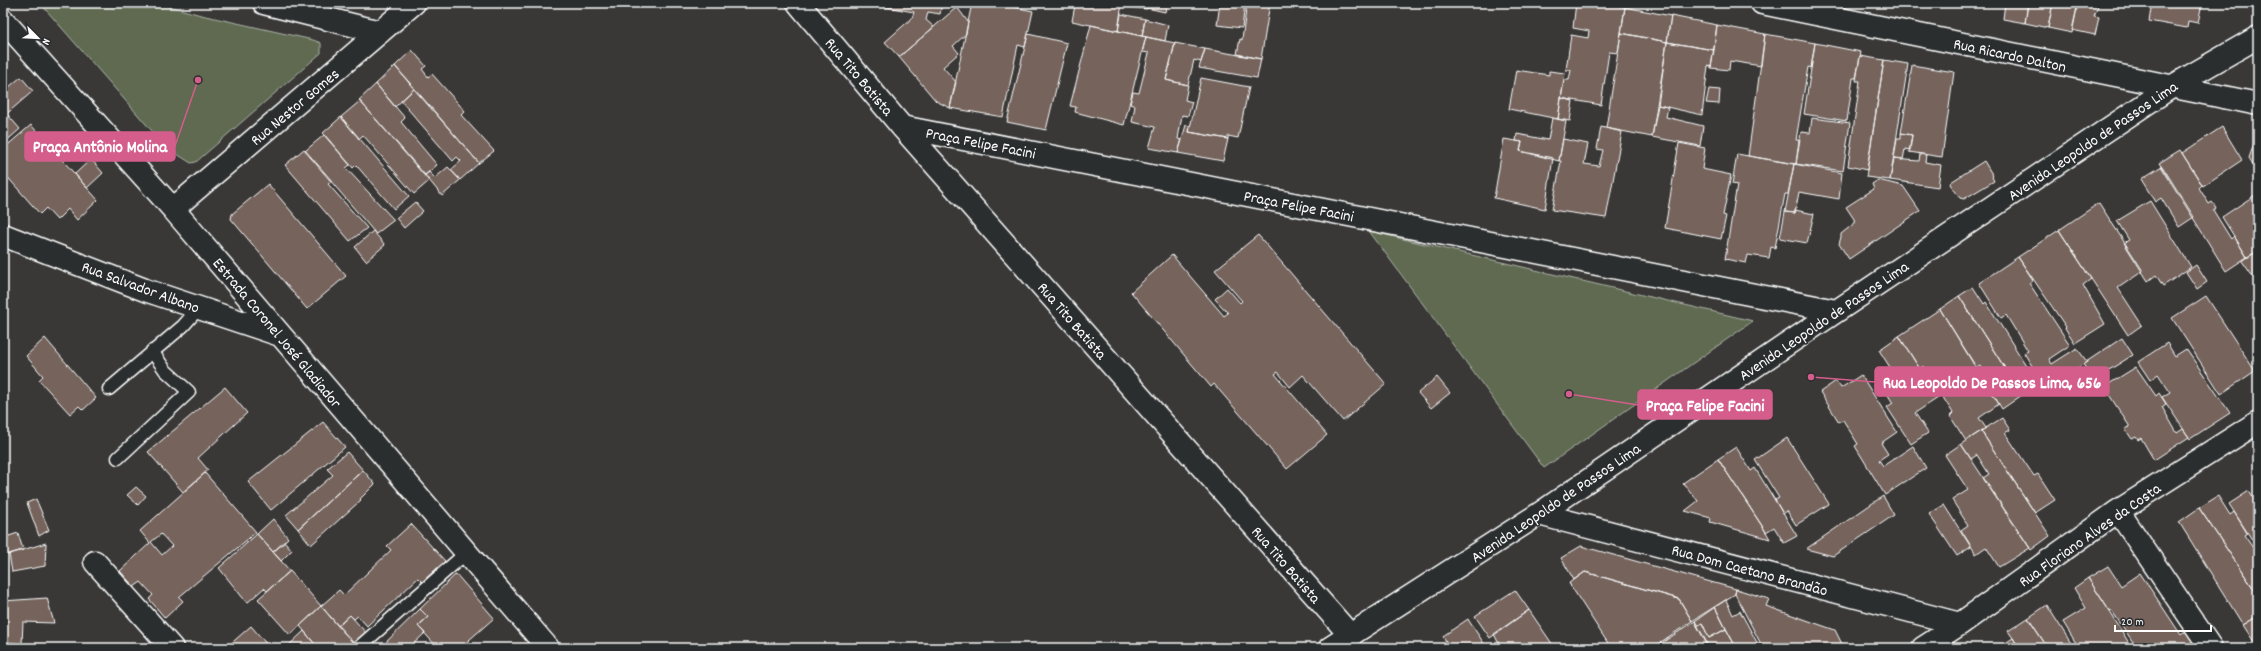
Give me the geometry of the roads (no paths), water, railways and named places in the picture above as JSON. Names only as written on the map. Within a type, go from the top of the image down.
[{"type":"street","points":[[264,3],[380,32]]},
{"type":"street","name":"Rua Nestor Gomes","points":[[173,209],[414,3]]},
{"type":"street","name":"Rua Tito Batista","points":[[798,3],[902,126],[1350,636]]},
{"type":"street","name":"Rua Ricardo Dalton","points":[[1762,3],[2258,104]]},
{"type":"street","name":"Estrada Coronel José Gladiador","points":[[3,20],[173,209],[548,648]]},
{"type":"street","name":"Avenida Leopoldo de Passos Lima","points":[[1330,648],[1539,514],[1836,311],[2171,87],[2258,37]]},
{"type":"street","name":"Praça Felipe Facini","points":[[902,126],[1836,311]]},
{"type":"street","name":"Rua Salvador Albano","points":[[3,235],[145,290],[280,335]]},
{"type":"street","name":"Rua Floriano Alves da Costa","points":[[1923,648],[1960,624],[2118,511],[2258,422]]},
{"type":"street","points":[[2118,511],[2211,648]]},
{"type":"street","name":"Rua Dom Caetano Brandão","points":[[1539,514],[1960,624]]},
{"type":"street","points":[[94,562],[172,648]]},
{"type":"lane","points":[[109,389],[182,326],[199,308]]},
{"type":"lane","points":[[118,458],[189,392],[165,370],[152,351]]},
{"type":"lane","points":[[358,648],[466,553]]},
{"type":"place","name":"Praça Antônio Molina","points":[[198,80]]},
{"type":"place","name":"Rua Leopoldo De Passos Lima, 656","points":[[1811,377]]},
{"type":"place","name":"Praça Felipe Facini","points":[[1569,394]]}]
